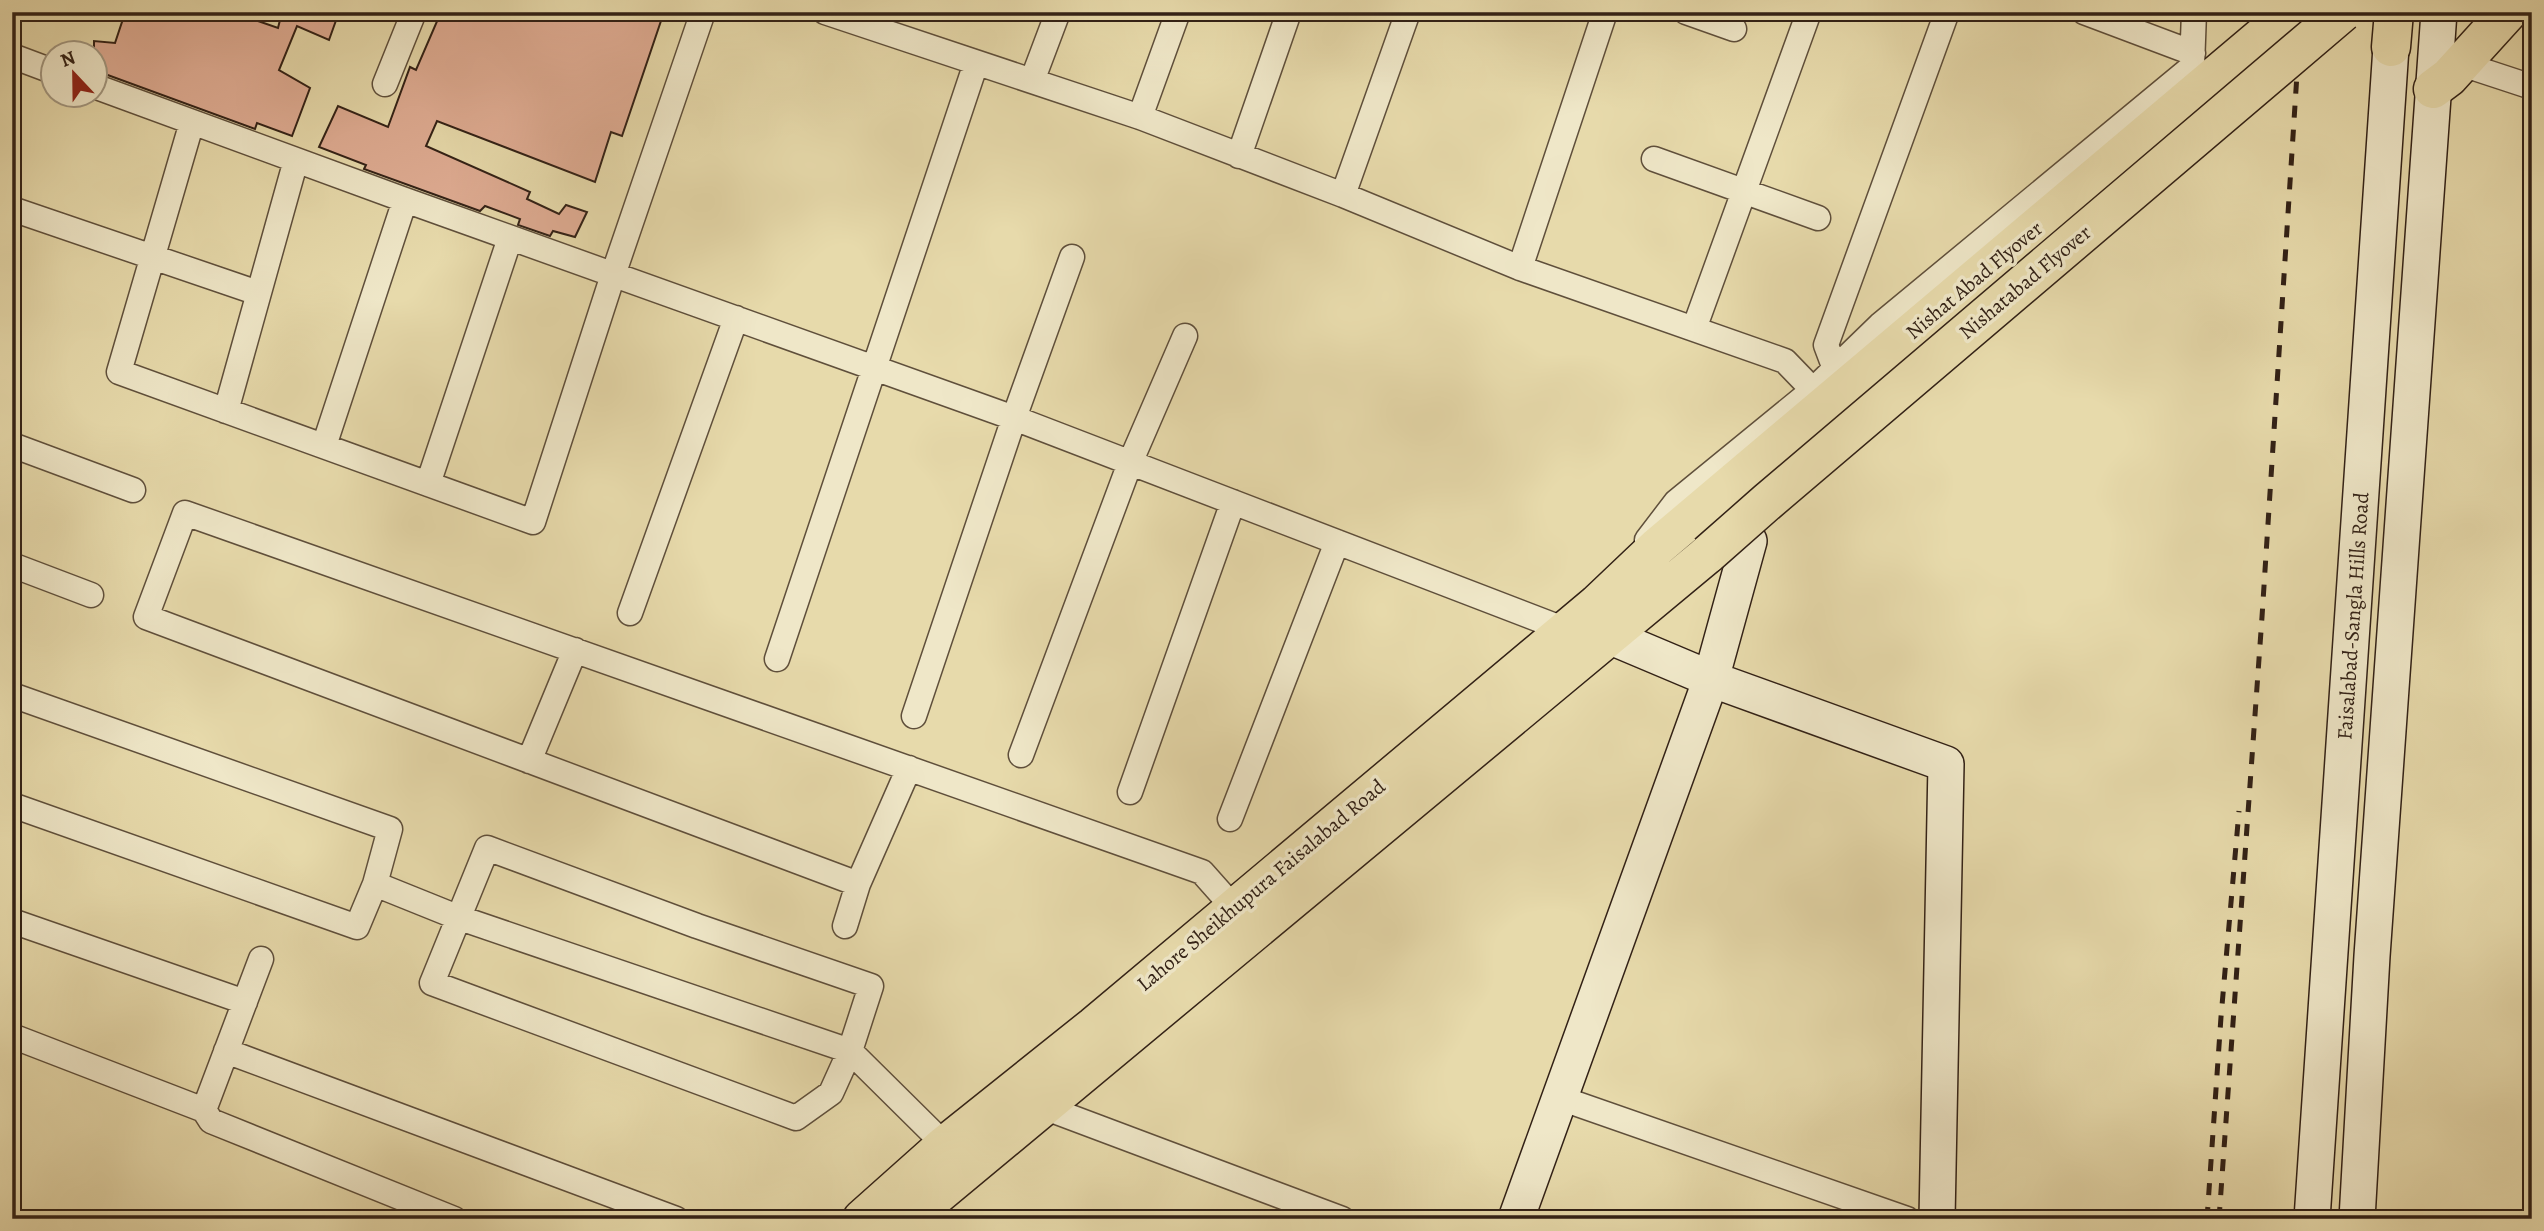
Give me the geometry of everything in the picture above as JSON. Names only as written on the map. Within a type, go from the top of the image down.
[{"type":"highway","name":"Nishat Abad Flyover","points":[[1657,547],[2291,12]]},
{"type":"highway","name":"Nishatabad Flyover","points":[[1708,554],[2343,12]]},
{"type":"highway","points":[[2433,89],[2462,64],[2508,12]]},
{"type":"highway","name":"Lahore Sheikhupura Faisalabad Road","points":[[862,1219],[944,1144],[1094,1026],[1566,630],[1603,620],[1657,547]]},
{"type":"highway","name":"Lahore Sheikhupura Faisalabad Road","points":[[908,1219],[1603,620],[1708,554]]},
{"type":"main road","name":"Faisalabad-Sangla Hills Road","points":[[2357,1219],[2373,943],[2439,12]]},
{"type":"main road","name":"Faisalabad-Sangla Hills Road","points":[[2312,1219],[2393,30]]},
{"type":"main road","points":[[1516,1219],[1711,679],[1749,541]]},
{"type":"main road","points":[[1603,620],[1711,679],[1946,764],[1937,1219]]},
{"type":"main road","points":[[2361,1173],[2375,1219]]},
{"type":"street","points":[[385,84],[414,12]]},
{"type":"street","points":[[192,122],[119,372],[533,522],[613,275],[703,12]]},
{"type":"street","points":[[825,12],[1140,117],[1343,195],[1520,268],[1785,361],[1813,390]]},
{"type":"street","points":[[1032,81],[1058,12]]},
{"type":"street","points":[[1140,117],[1178,12]]},
{"type":"street","points":[[1238,156],[1289,12]]},
{"type":"street","points":[[1343,195],[1408,12]]},
{"type":"street","points":[[1520,268],[1605,12]]},
{"type":"street","points":[[1686,12],[1734,29]]},
{"type":"street","points":[[1694,329],[1809,12]]},
{"type":"street","points":[[1835,369],[1826,345],[1947,12]]},
{"type":"street","points":[[2084,12],[2193,53]]},
{"type":"street","points":[[1603,620],[1676,502],[1813,390],[1880,325],[2192,67],[2194,12]]},
{"type":"street","points":[[12,56],[38,66]]},
{"type":"street","points":[[777,659],[976,63]]},
{"type":"street","points":[[2462,64],[2532,88]]},
{"type":"street","points":[[108,91],[1014,418],[1566,630]]},
{"type":"street","points":[[1654,159],[1818,218]]},
{"type":"street","points":[[226,411],[296,160]]},
{"type":"street","points":[[324,446],[405,200]]},
{"type":"street","points":[[12,209],[258,293]]},
{"type":"street","points":[[428,484],[510,238]]},
{"type":"street","points":[[914,716],[1014,418],[1072,257]]},
{"type":"street","points":[[630,613],[736,318]]},
{"type":"street","points":[[1021,755],[1130,463],[1185,336]]},
{"type":"street","points":[[12,445],[133,490]]},
{"type":"street","points":[[1130,792],[1233,502]]},
{"type":"street","points":[[858,884],[146,617],[185,513],[1202,872],[1234,908]]},
{"type":"street","points":[[1230,819],[1337,542]]},
{"type":"street","points":[[12,565],[91,595]]},
{"type":"street","points":[[528,761],[575,650]]},
{"type":"street","points":[[12,695],[390,829],[376,884],[357,927],[12,805]]},
{"type":"street","points":[[845,926],[858,884],[909,768]]},
{"type":"street","points":[[487,848],[697,926],[871,986],[850,1051],[831,1093],[796,1118],[432,984],[457,917],[487,848]]},
{"type":"street","points":[[376,884],[457,917],[850,1051],[944,1144]]},
{"type":"street","points":[[12,921],[245,1002]]},
{"type":"street","points":[[204,1110],[261,959]]},
{"type":"street","points":[[12,1036],[204,1110],[211,1121],[454,1219]]},
{"type":"street","points":[[226,1051],[676,1219]]},
{"type":"street","points":[[1560,1098],[1907,1219]]},
{"type":"street","points":[[1041,1106],[1342,1219]]},
{"type":"building","points":[[131,12],[232,12],[278,28],[280,20],[264,12],[339,12],[329,40],[297,26],[279,70],[310,88],[292,136],[257,123],[255,129],[108,75],[108,42],[115,43],[124,16]]},
{"type":"building","points":[[441,12],[664,12],[622,136],[611,132],[595,182],[437,121],[426,146],[530,192],[527,199],[559,214],[566,205],[587,212],[575,237],[553,231],[550,236],[518,225],[520,219],[485,206],[480,211],[364,169],[366,165],[319,147],[338,106],[388,127],[410,67],[416,70]]},
{"type":"railway","points":[[2219,1219],[2301,12]]},
{"type":"railway","points":[[2207,1219],[2239,811]]}]
